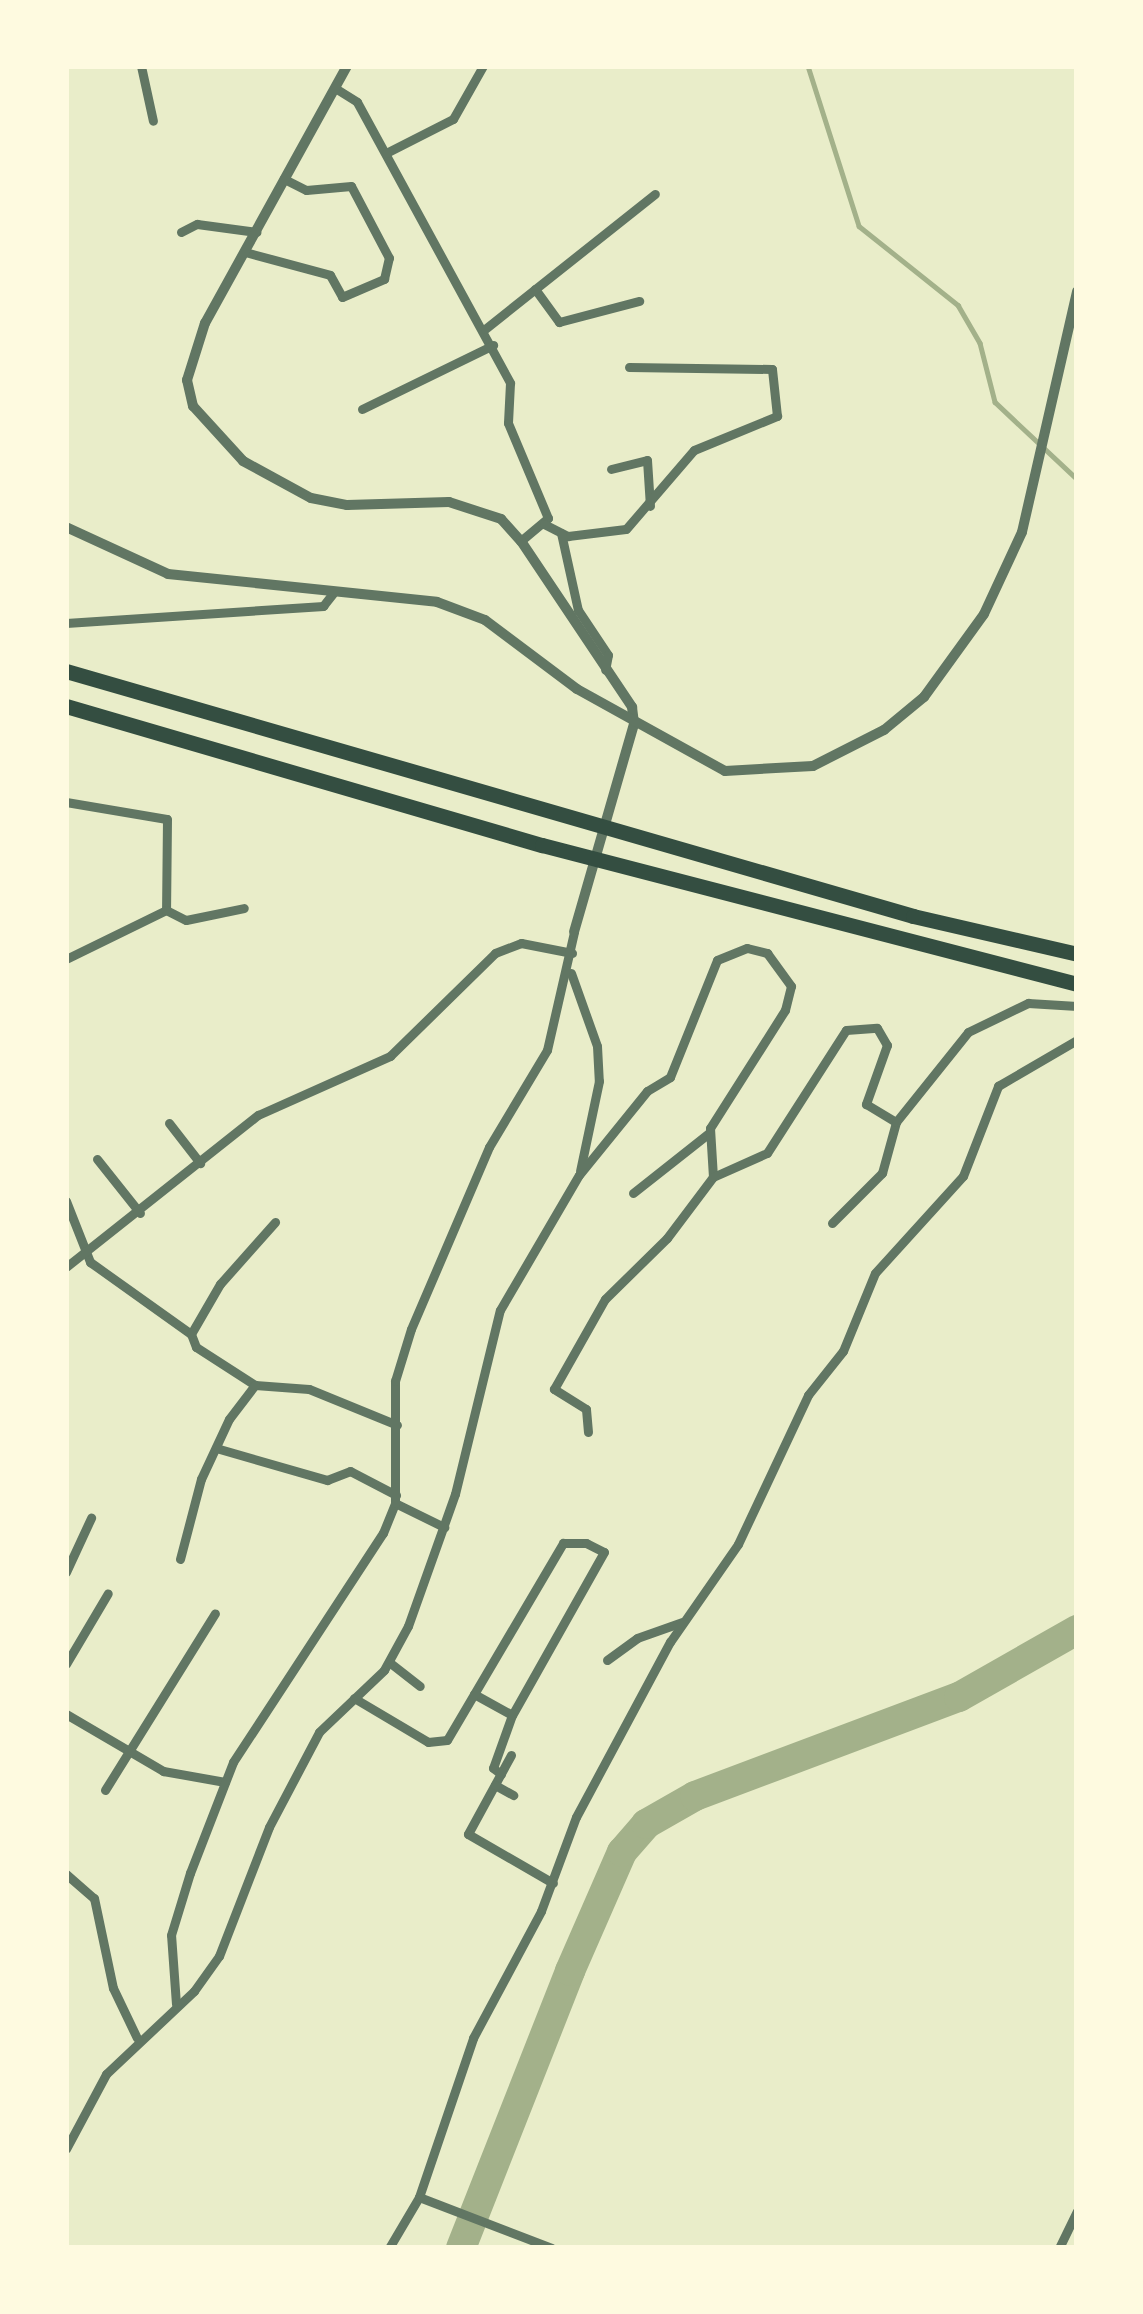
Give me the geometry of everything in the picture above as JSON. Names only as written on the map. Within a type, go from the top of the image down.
[{"type":"highway","points":[[66,671],[913,916],[1077,954]]},
{"type":"highway","points":[[66,706],[905,944],[1077,984]]},
{"type":"street","points":[[141,66],[153,121]]},
{"type":"street","points":[[337,84],[338,66]]},
{"type":"street","points":[[176,2004],[171,1935],[225,1782],[367,1568],[396,1499],[395,1381],[410,1329],[489,1147],[547,1049],[570,968],[574,932],[634,724],[521,541],[501,519],[449,502],[347,505],[310,498],[211,435],[194,406],[192,352],[347,66]]},
{"type":"street","points":[[386,153],[453,119],[483,66]]},
{"type":"street","points":[[337,84],[357,102],[493,345],[510,383],[508,423],[545,499],[544,524]]},
{"type":"street","points":[[245,252],[330,275],[343,297],[385,279],[389,258],[351,186],[306,190],[284,179]]},
{"type":"street","points":[[485,329],[655,194]]},
{"type":"street","points":[[181,232],[197,224],[256,232]]},
{"type":"street","points":[[536,289],[559,322],[639,301]]},
{"type":"street","points":[[66,527],[168,574],[437,602],[484,620],[634,724],[725,771],[784,772],[840,756],[924,698],[984,614],[1022,532],[1077,291]]},
{"type":"street","points":[[362,409],[493,345]]},
{"type":"street","points":[[544,524],[561,532],[626,529],[694,450],[716,435],[774,422],[772,369],[629,367]]},
{"type":"street","points":[[611,469],[646,460],[650,506]]},
{"type":"street","points":[[521,541],[544,524]]},
{"type":"street","points":[[561,532],[578,610],[608,655],[604,670]]},
{"type":"street","points":[[66,623],[323,605],[333,593]]},
{"type":"street","points":[[66,802],[166,819],[166,910]]},
{"type":"street","points":[[166,910],[186,920],[244,908]]},
{"type":"street","points":[[66,959],[166,910]]},
{"type":"street","points":[[66,1268],[298,1092],[390,1056],[495,953],[520,943],[572,953]]},
{"type":"street","points":[[66,2149],[106,2074],[219,1956],[269,1827],[319,1732],[388,1662],[444,1527],[500,1310],[579,1175],[647,1091],[670,1077],[717,960],[747,948],[767,953],[791,986],[784,1010],[710,1132],[633,1193]]},
{"type":"street","points":[[570,968],[597,1046],[599,1081],[579,1175]]},
{"type":"street","points":[[832,1223],[882,1173],[896,1122],[968,1032],[1028,1003],[1077,1006]]},
{"type":"street","points":[[588,1432],[586,1409],[554,1389],[604,1299],[667,1238],[713,1178],[767,1153],[846,1030],[860,1025],[877,1028],[887,1045],[866,1104],[896,1122]]},
{"type":"street","points":[[389,2248],[419,2197],[472,2038],[554,1883],[576,1817],[684,1621],[748,1526],[808,1395],[843,1352],[874,1273],[963,1176],[998,1086],[1077,1040]]},
{"type":"street","points":[[170,1123],[200,1163]]},
{"type":"street","points":[[710,1132],[713,1178]]},
{"type":"street","points":[[98,1159],[140,1213]]},
{"type":"street","points":[[66,1202],[89,1255],[191,1334],[196,1347],[255,1385],[309,1389],[397,1425]]},
{"type":"street","points":[[191,1334],[220,1284],[274,1222]]},
{"type":"street","points":[[180,1559],[216,1448],[255,1385]]},
{"type":"street","points":[[216,1448],[327,1480],[350,1471],[444,1527]]},
{"type":"street","points":[[66,1572],[91,1517]]},
{"type":"street","points":[[354,1698],[428,1742],[447,1740],[563,1543],[604,1552],[512,1714],[493,1768],[501,1774]]},
{"type":"street","points":[[66,1664],[108,1593]]},
{"type":"street","points":[[105,1790],[125,1749],[215,1613]]},
{"type":"street","points":[[608,1660],[637,1638],[684,1621]]},
{"type":"street","points":[[388,1662],[419,1686]]},
{"type":"street","points":[[474,1694],[512,1714]]},
{"type":"street","points":[[66,1714],[163,1771],[225,1782]]},
{"type":"street","points":[[512,1755],[468,1834],[554,1883]]},
{"type":"street","points":[[495,1785],[513,1795]]},
{"type":"street","points":[[66,1874],[94,1898],[113,1988],[137,2038]]},
{"type":"street","points":[[419,2197],[523,2232],[552,2248]]},
{"type":"street","points":[[1059,2248],[1077,2211]]},
{"type":"waterway","points":[[808,66],[859,226],[958,305],[980,343],[995,402],[1077,479]]},
{"type":"waterway","points":[[461,2248],[570,1971],[622,1852],[646,1824],[695,1796],[959,1697],[1077,1630]]}]
